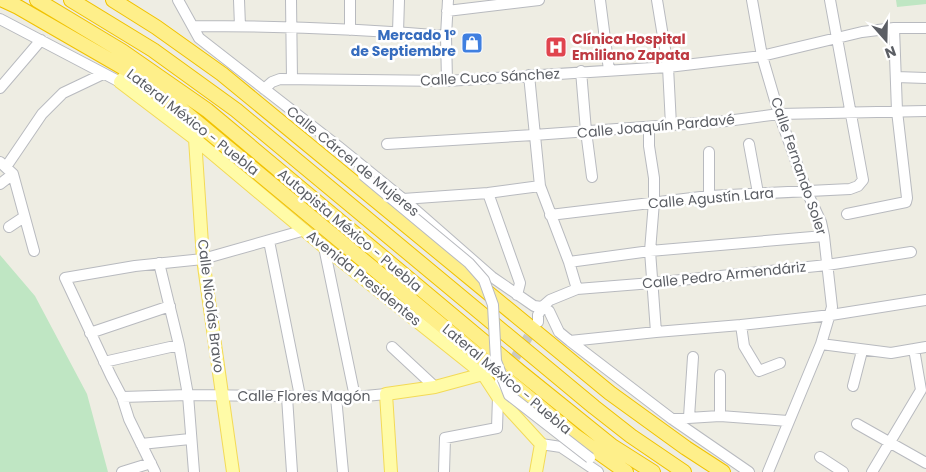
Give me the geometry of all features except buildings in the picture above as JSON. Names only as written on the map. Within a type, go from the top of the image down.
[{"type":"highway","name":"Lateral México - Puebla","points":[[3,0],[18,7],[125,76],[181,109],[574,434],[626,472]]},
{"type":"highway","name":"Autopista México - Puebla","points":[[37,0],[122,51],[207,110],[519,372],[612,446],[653,472]]},
{"type":"highway","name":"Autopista México - Puebla","points":[[71,0],[153,50],[236,110],[594,407],[684,472]]},
{"type":"highway","points":[[113,0],[156,27],[222,74],[603,387],[723,472]]},
{"type":"main road","name":"Avenida Presidentes","points":[[125,76],[195,139],[324,247],[483,374],[498,397],[541,444]]},
{"type":"main road","name":"Calle Nicolás Bravo","points":[[195,139],[204,259],[233,472]]},
{"type":"main road","name":"Calle Flores Magón","points":[[386,394],[435,387],[483,374]]},
{"type":"main road","points":[[386,394],[390,472]]},
{"type":"main road","points":[[536,472],[541,444]]},
{"type":"street","name":"Calle Cárcel de Mujeres","points":[[178,0],[198,38],[339,146],[492,276],[534,306],[542,307]]},
{"type":"street","points":[[240,0],[240,26]]},
{"type":"street","points":[[292,0],[292,79]]},
{"type":"street","points":[[350,0],[350,30]]},
{"type":"street","points":[[398,32],[399,0]]},
{"type":"street","points":[[447,81],[446,36],[448,0]]},
{"type":"street","points":[[447,11],[539,0]]},
{"type":"street","points":[[600,0],[609,70]]},
{"type":"street","points":[[657,0],[668,67],[671,125]]},
{"type":"street","name":"Calle Fernando Soler","points":[[752,0],[762,56],[779,114],[807,192],[821,222],[832,307],[831,315],[820,344],[768,472]]},
{"type":"street","points":[[830,0],[852,114]]},
{"type":"street","points":[[0,19],[103,74],[125,76]]},
{"type":"street","points":[[193,26],[292,27],[446,36]]},
{"type":"street","points":[[847,214],[906,202],[897,111],[894,28]]},
{"type":"street","name":"Calle Cuco Sánchez","points":[[264,89],[272,82],[280,79],[447,81],[668,67],[762,56],[836,37],[894,28],[926,28]]},
{"type":"street","points":[[0,88],[41,40]]},
{"type":"street","points":[[581,72],[592,177]]},
{"type":"street","points":[[0,184],[6,167],[42,114],[63,93],[103,74]]},
{"type":"street","points":[[529,75],[540,186],[569,262],[577,289]]},
{"type":"street","points":[[896,77],[926,78]]},
{"type":"street","name":"Calle Joaquín Pardavé","points":[[387,144],[649,127],[727,121],[779,114],[926,111]]},
{"type":"street","name":"Calle Agustín Lara","points":[[550,215],[709,196],[850,189],[858,186],[862,180],[852,114]]},
{"type":"street","points":[[649,127],[649,146],[654,178],[650,251],[656,332]]},
{"type":"street","points":[[749,144],[758,193]]},
{"type":"street","points":[[339,146],[363,176],[470,263],[484,280],[493,306],[496,361],[509,395],[603,472]]},
{"type":"street","points":[[709,152],[709,196]]},
{"type":"street","points":[[6,167],[34,251]]},
{"type":"street","points":[[403,199],[488,193],[540,186]]},
{"type":"street","points":[[488,193],[520,283],[517,295]]},
{"type":"street","points":[[9,227],[24,217]]},
{"type":"street","points":[[122,472],[153,468],[129,419],[122,397],[65,278],[135,266],[204,259],[305,230]]},
{"type":"street","points":[[569,262],[650,251],[824,236]]},
{"type":"street","points":[[269,240],[300,396]]},
{"type":"street","points":[[324,247],[355,397]]},
{"type":"street","name":"Calle Pedro Armendáriz","points":[[542,307],[550,300],[577,289],[827,265],[910,252]]},
{"type":"street","points":[[159,263],[179,345],[188,396],[194,472]]},
{"type":"street","points":[[570,341],[741,326],[831,315],[926,300]]},
{"type":"street","points":[[90,333],[170,306]]},
{"type":"street","points":[[538,322],[538,315],[542,307],[549,311],[559,332],[570,341],[672,419],[749,472]]},
{"type":"street","points":[[741,326],[744,346],[759,371],[780,363]]},
{"type":"street","points":[[820,344],[891,353],[926,347]]},
{"type":"street","points":[[104,362],[179,345]]},
{"type":"street","points":[[392,348],[435,387]]},
{"type":"street","points":[[872,472],[923,390],[914,349]]},
{"type":"street","points":[[853,386],[862,350]]},
{"type":"street","points":[[689,417],[693,357]]},
{"type":"street","points":[[720,376],[720,416]]},
{"type":"street","points":[[444,472],[445,438],[497,428],[500,381]]},
{"type":"street","name":"Calle Flores Magón","points":[[122,397],[355,397],[386,394]]},
{"type":"street","points":[[288,397],[292,472]]},
{"type":"street","points":[[336,397],[344,472]]},
{"type":"street","points":[[672,419],[720,416],[788,421]]},
{"type":"street","points":[[857,424],[889,444],[926,463]]},
{"type":"street","points":[[142,444],[190,439]]},
{"type":"street","points":[[541,444],[561,447],[585,459],[598,472]]},
{"type":"street","points":[[820,457],[843,472]]},
{"type":"green space","points":[[896,0],[926,0],[926,4],[897,7]]},
{"type":"green space","points":[[0,255],[35,296],[87,394],[108,472],[0,472]]},
{"type":"tunnel","points":[[507,370],[536,325]]},
{"type":"place","name":"Mercado 1° de Septiembre","points":[[472,43]]},
{"type":"place","name":"Clínica Hospital Emiliano Zapata","points":[[556,47]]}]
